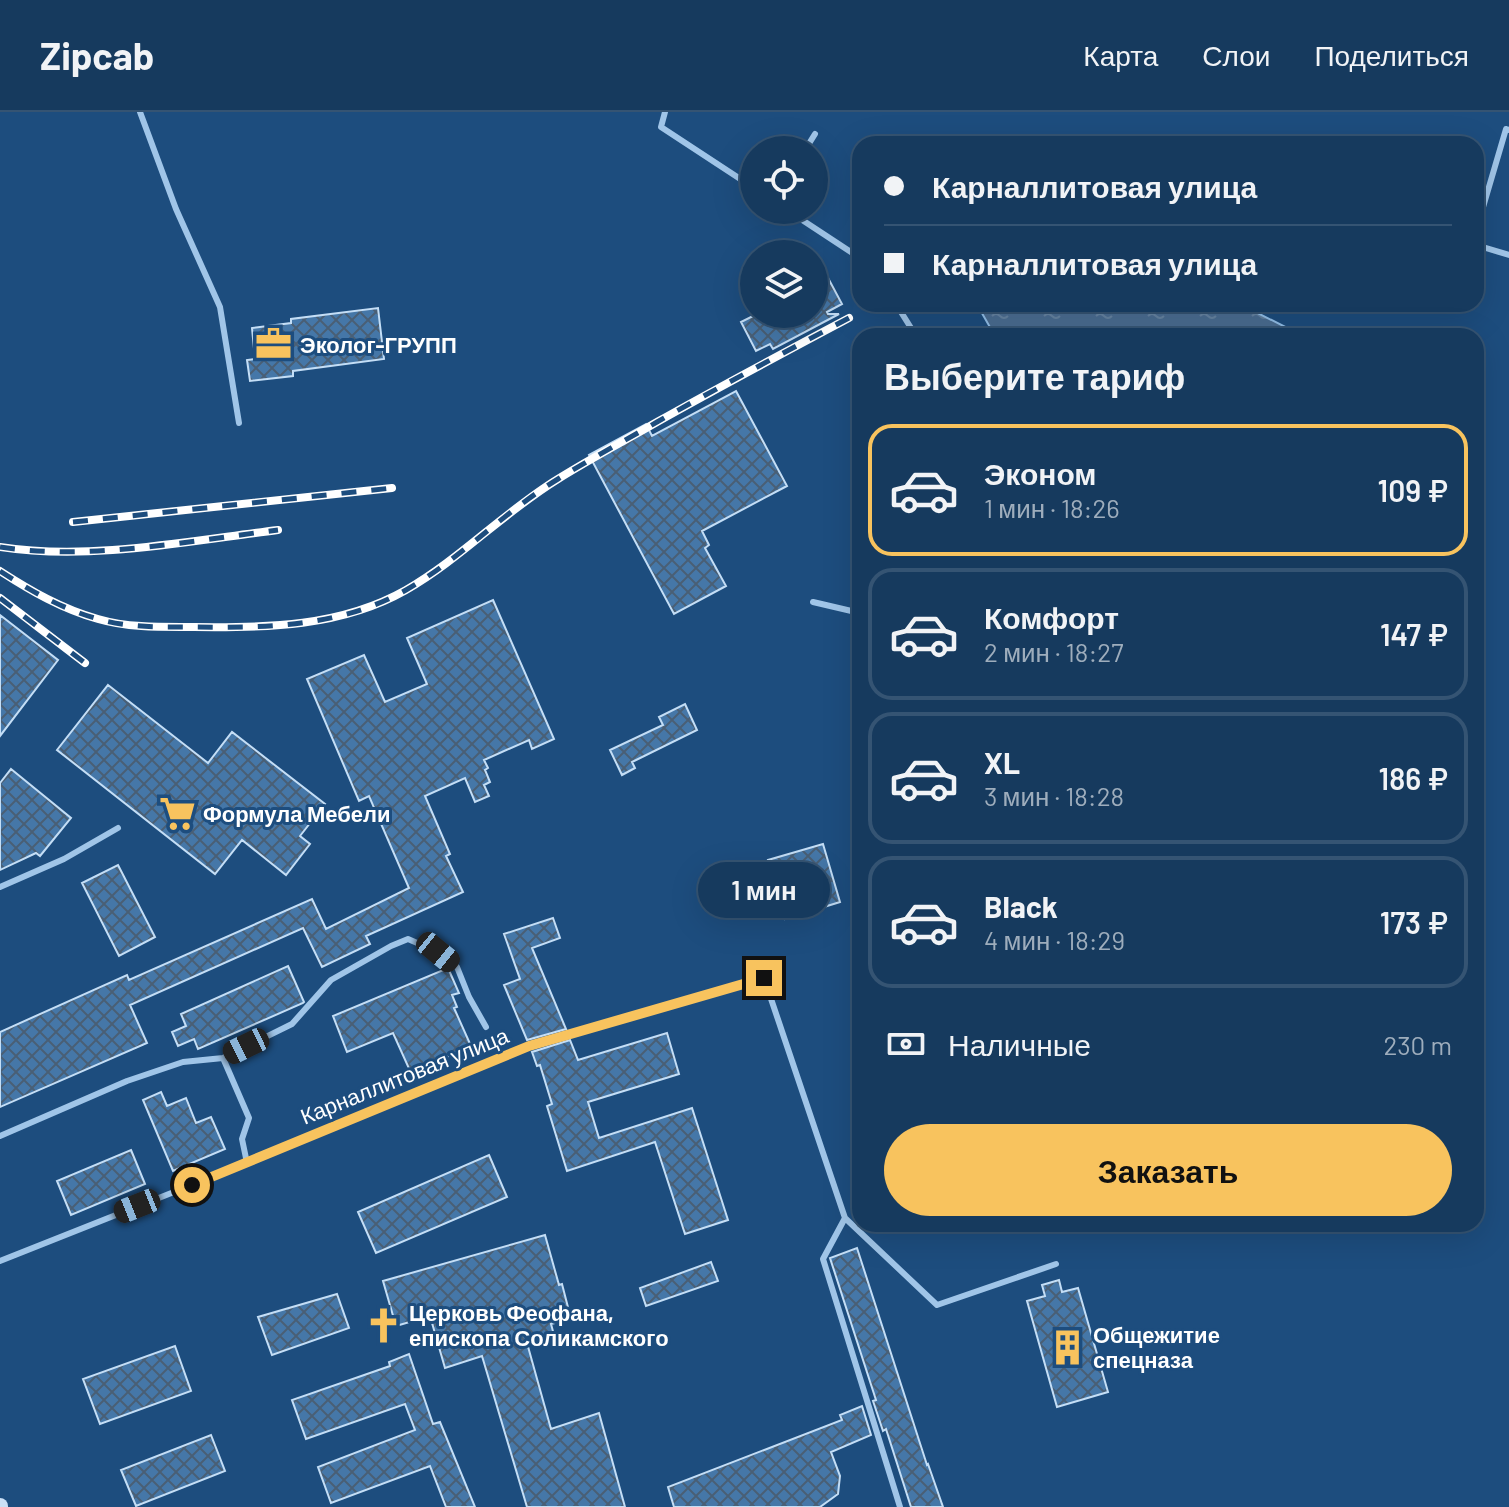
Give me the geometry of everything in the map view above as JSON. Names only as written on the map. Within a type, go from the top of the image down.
[{"type":"lane","points":[[140,112],[176,209],[220,307],[239,423]]},
{"type":"lane","points":[[665,112],[661,127],[740,179]]},
{"type":"lane","points":[[1484,204],[1506,129],[1509,130]]},
{"type":"lane","points":[[808,224],[852,253]]},
{"type":"lane","points":[[1484,247],[1509,255]]},
{"type":"lane","points":[[813,602],[852,611]]},
{"type":"lane","points":[[0,887],[64,859],[118,828]]},
{"type":"lane","points":[[0,1136],[127,1081],[183,1062],[223,1058],[292,1024],[331,980],[408,939],[438,952],[457,967],[486,1027]]},
{"type":"lane","name":"Карналлитовая улица","points":[[0,1261],[529,1046],[764,978],[845,1218],[852,1225]]},
{"type":"lane","points":[[223,1058],[249,1118],[242,1139],[247,1163]]},
{"type":"lane","points":[[845,1218],[823,1259],[900,1507]]},
{"type":"lane","name":"Карналлитовая улица","points":[[860,1232],[937,1305],[1056,1264]]},
{"type":"water","points":[[981,312],[1256,312],[1287,328],[990,328]]},
{"type":"building","points":[[828,278],[842,304],[828,311]]},
{"type":"building","points":[[378,308],[384,359],[293,371],[293,376],[250,381],[247,360],[255,359],[252,328],[291,323],[291,319]]},
{"type":"building","points":[[744,328],[813,328],[773,349],[770,344],[756,351]]},
{"type":"building","points":[[736,391],[787,486],[702,531],[709,545],[705,548],[726,586],[674,614],[589,455],[646,424],[652,436]]},
{"type":"building","points":[[493,600],[554,739],[532,749],[529,740],[484,760],[490,782],[484,785],[489,796],[475,802],[465,778],[425,796],[450,854],[446,856],[463,892],[366,936],[370,944],[322,967],[303,928],[130,1005],[147,1043],[0,1107],[0,1032],[127,975],[129,980],[312,899],[326,929],[409,888],[369,796],[359,801],[307,679],[364,655],[385,702],[427,684],[407,638]]},
{"type":"building","points":[[0,615],[58,660],[0,736]]},
{"type":"building","points":[[108,685],[208,763],[232,732],[325,804],[300,836],[310,844],[286,875],[242,840],[215,874],[57,750]]},
{"type":"building","points":[[685,704],[697,730],[632,762],[635,768],[622,775],[610,750],[663,725],[659,717]]},
{"type":"building","points":[[11,769],[71,818],[40,856],[36,853],[0,870],[0,783]]},
{"type":"building","points":[[823,844],[840,902],[785,919],[768,860]]},
{"type":"building","points":[[118,865],[155,937],[119,956],[82,883]]},
{"type":"building","points":[[553,918],[560,938],[532,948],[566,1029],[527,1040],[504,985],[520,979],[504,934]]},
{"type":"building","points":[[288,966],[303,1003],[198,1049],[194,1039],[178,1046],[172,1032],[186,1026],[181,1014]]},
{"type":"building","points":[[448,968],[459,993],[452,995],[457,1007],[454,1008],[471,1046],[411,1073],[393,1033],[347,1052],[333,1016]]},
{"type":"building","points":[[667,1033],[679,1074],[588,1102],[599,1138],[692,1108],[728,1220],[685,1234],[655,1142],[567,1171],[547,1106],[552,1104],[540,1065],[537,1066],[532,1052],[570,1040],[578,1060]]},
{"type":"building","points":[[161,1092],[167,1106],[186,1098],[196,1123],[211,1117],[225,1149],[173,1171],[143,1100]]},
{"type":"building","points":[[131,1150],[145,1184],[71,1215],[57,1181]]},
{"type":"building","points":[[489,1155],[507,1197],[376,1253],[358,1212]]},
{"type":"building","points":[[545,1235],[571,1319],[551,1324],[554,1335],[527,1343],[551,1429],[599,1413],[625,1507],[527,1507],[482,1356],[445,1368],[430,1316],[396,1326],[383,1281]]},
{"type":"building","points":[[857,1248],[943,1507],[911,1507],[886,1429],[883,1431],[873,1401],[876,1400],[830,1258]]},
{"type":"building","points":[[711,1262],[718,1281],[646,1306],[640,1288]]},
{"type":"building","name":"Общежитие спецназа","points":[[1059,1280],[1062,1292],[1078,1288],[1108,1392],[1057,1407],[1027,1301],[1045,1296],[1042,1285]]},
{"type":"building","points":[[337,1294],[349,1328],[272,1355],[258,1317]]},
{"type":"building","points":[[175,1346],[191,1391],[100,1424],[83,1379]]},
{"type":"building","points":[[409,1354],[433,1424],[440,1422],[475,1507],[446,1507],[430,1466],[331,1503],[318,1467],[415,1430],[405,1404],[306,1439],[292,1400],[390,1366],[389,1362]]},
{"type":"building","points":[[862,1406],[871,1435],[831,1452],[840,1476],[838,1494],[820,1507],[674,1507],[668,1487],[842,1420],[840,1415]]},
{"type":"building","points":[[211,1435],[225,1471],[136,1506],[121,1470]]},
{"type":"railway","points":[[0,571],[72,610],[110,622],[134,625],[276,625],[356,612],[426,578],[538,492],[570,472],[849,318]]},
{"type":"railway","points":[[73,522],[392,488]]},
{"type":"railway","points":[[0,547],[34,551],[104,551],[278,530]]},
{"type":"railway","points":[[0,598],[85,663]]},
{"type":"place","name":"Эколог-ГРУПП","points":[[274,344]]},
{"type":"place","name":"Формула Мебели","points":[[177,813]]},
{"type":"place","name":"Церковь Феофана, епископа Соликамского","points":[[383,1325]]},
{"type":"place","name":"Общежитие спецназа","points":[[1067,1347]]},
{"type":"route","points":[[192,1185],[529,1046],[764,978]]}]
